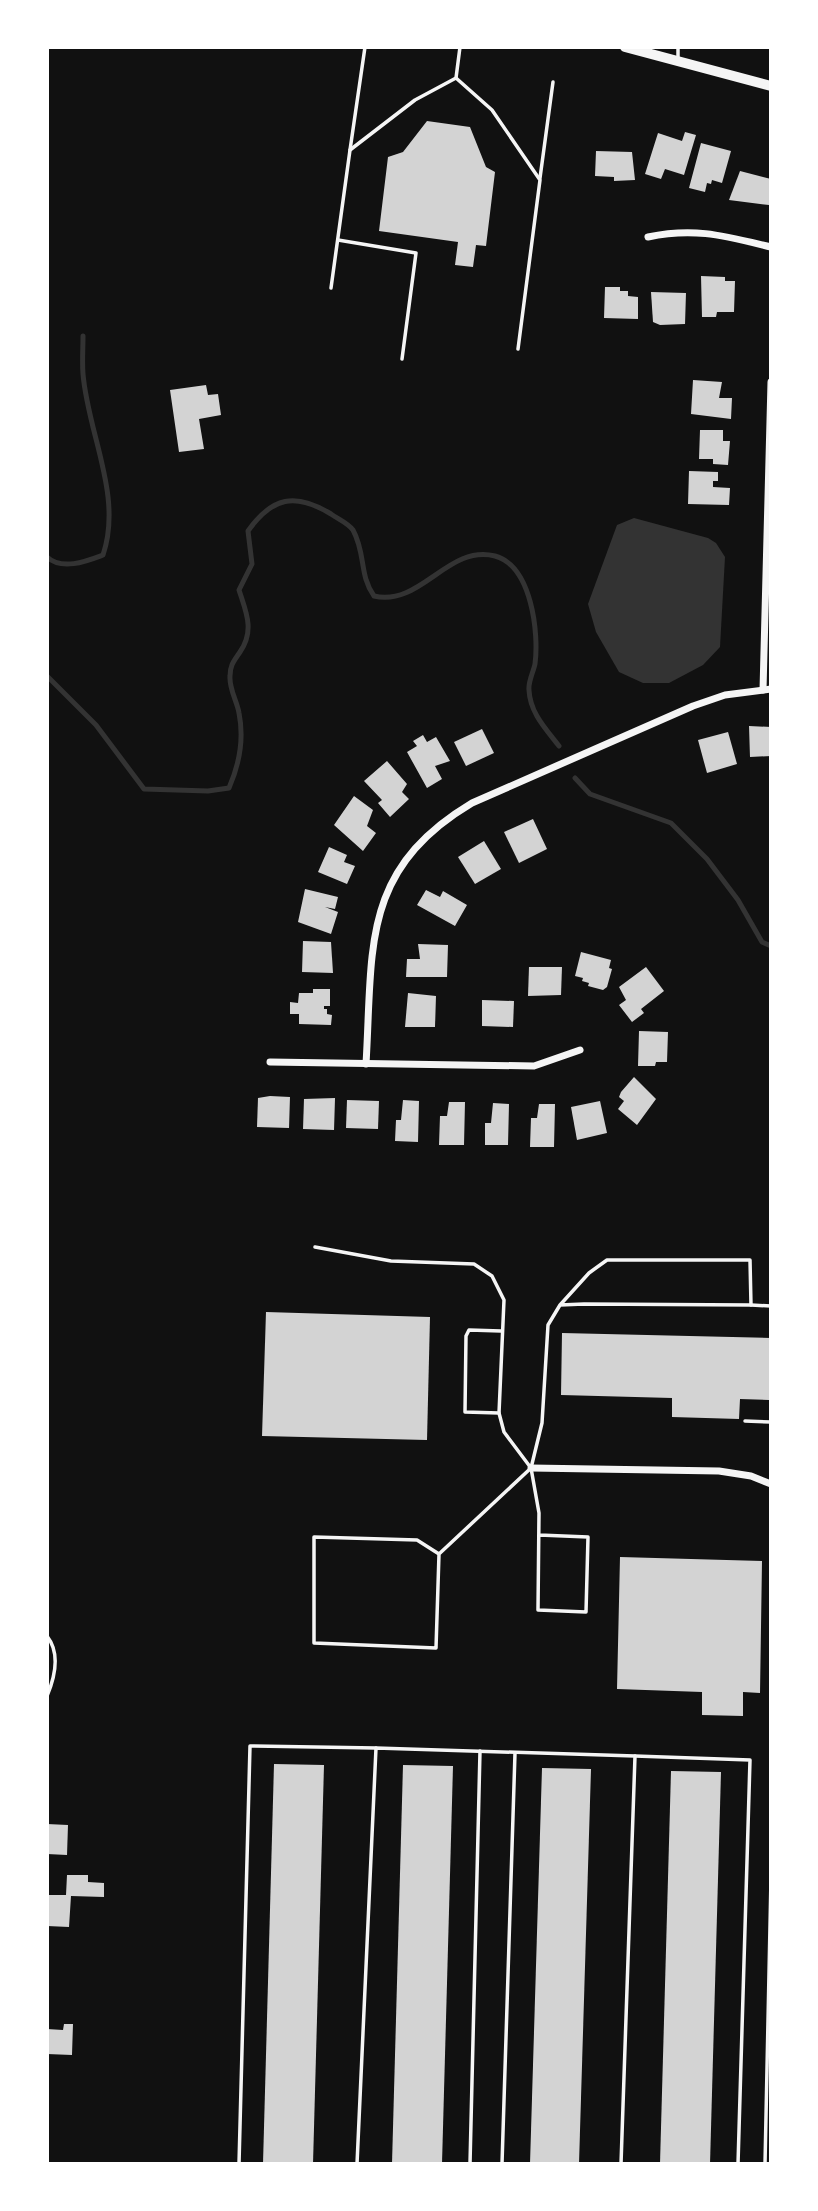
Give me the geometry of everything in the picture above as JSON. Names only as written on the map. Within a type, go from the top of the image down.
[{"type":"street","points":[[625,47],[771,86]]},
{"type":"street","points":[[648,237],[681,230],[710,232],[771,247]]},
{"type":"street","points":[[366,1064],[377,920],[386,891],[415,845],[442,821],[472,803],[693,706],[725,695],[767,690],[771,382]]},
{"type":"street","points":[[270,1062],[534,1066],[580,1050]]},
{"type":"street","points":[[531,1468],[719,1471],[751,1476],[771,1484]]},
{"type":"lane","points":[[331,288],[365,47]]},
{"type":"lane","points":[[456,78],[460,47]]},
{"type":"lane","points":[[678,47],[678,61]]},
{"type":"lane","points":[[350,150],[415,100],[456,78]]},
{"type":"lane","points":[[456,78],[492,110],[540,180]]},
{"type":"lane","points":[[519,349],[553,82]]},
{"type":"lane","points":[[338,240],[416,253],[402,359]]},
{"type":"lane","points":[[315,1247],[391,1261],[474,1264],[484,1268],[502,1293],[499,1413],[504,1432],[531,1468]]},
{"type":"lane","points":[[539,1535],[588,1537],[586,1612],[538,1610],[539,1513],[531,1468],[542,1423],[548,1325],[589,1273],[607,1260],[750,1260],[751,1305]]},
{"type":"lane","points":[[561,1306],[771,1306]]},
{"type":"lane","points":[[499,1413],[465,1412],[466,1336],[469,1330],[501,1331]]},
{"type":"lane","points":[[745,1421],[771,1422]]},
{"type":"lane","points":[[439,1554],[417,1540],[314,1537],[314,1643],[436,1648],[439,1554],[531,1468]]},
{"type":"lane","points":[[47,1636],[55,1648],[56,1662],[47,1696]]},
{"type":"lane","points":[[239,2164],[250,1746],[750,1760],[738,2164]]},
{"type":"lane","points":[[357,2164],[376,1748]]},
{"type":"lane","points":[[470,2164],[480,1752]]},
{"type":"lane","points":[[502,2164],[515,1753]]},
{"type":"lane","points":[[621,2164],[635,1756]]},
{"type":"lane","points":[[765,2164],[771,1878]]},
{"type":"shaded area","points":[[634,518],[708,538],[716,543],[725,557],[720,647],[703,665],[669,683],[643,683],[619,672],[596,632],[588,604],[617,525]]},
{"type":"building","points":[[427,121],[470,127],[486,167],[495,172],[486,246],[476,245],[473,267],[455,265],[458,242],[379,231],[388,157],[403,152]]},
{"type":"building","points":[[685,132],[696,135],[684,175],[665,169],[661,179],[645,174],[658,133],[682,141]]},
{"type":"building","points":[[701,143],[731,151],[722,183],[712,180],[711,184],[707,183],[705,192],[689,188]]},
{"type":"building","points":[[596,151],[632,152],[635,180],[614,181],[614,177],[595,176]]},
{"type":"building","points":[[740,171],[771,179],[769,205],[729,200]]},
{"type":"building","points":[[701,276],[725,277],[725,281],[735,281],[734,312],[717,312],[716,317],[702,317]]},
{"type":"building","points":[[605,287],[620,287],[620,291],[628,291],[628,296],[638,297],[638,319],[604,318]]},
{"type":"building","points":[[651,292],[686,293],[685,324],[660,325],[653,322]]},
{"type":"building","points":[[693,380],[722,382],[719,398],[732,398],[731,419],[691,414]]},
{"type":"building","points":[[206,385],[208,395],[218,394],[221,415],[199,419],[204,449],[179,452],[170,390]]},
{"type":"building","points":[[700,430],[723,430],[723,441],[730,441],[728,465],[713,464],[713,459],[699,459]]},
{"type":"building","points":[[689,471],[718,472],[718,481],[713,481],[713,487],[730,488],[729,505],[688,504]]},
{"type":"building","points":[[749,726],[771,727],[771,756],[750,757]]},
{"type":"building","points":[[482,729],[494,753],[466,766],[454,742]]},
{"type":"building","points":[[728,732],[737,764],[707,773],[698,740]]},
{"type":"building","points":[[423,735],[427,742],[436,737],[450,761],[435,766],[442,779],[427,788],[407,752],[417,746],[413,741]]},
{"type":"building","points":[[387,761],[407,784],[402,792],[409,799],[390,817],[378,803],[382,800],[364,781]]},
{"type":"building","points":[[354,796],[373,810],[367,826],[376,833],[363,851],[334,825]]},
{"type":"building","points":[[533,819],[547,849],[519,863],[504,832]]},
{"type":"building","points":[[484,841],[501,869],[475,884],[458,857]]},
{"type":"building","points":[[329,847],[347,855],[344,862],[355,866],[347,884],[318,872]]},
{"type":"building","points":[[305,889],[338,897],[335,909],[325,907],[338,912],[331,934],[298,922]]},
{"type":"building","points":[[426,890],[440,897],[443,891],[467,905],[455,926],[417,905]]},
{"type":"building","points":[[303,941],[331,942],[333,973],[302,972]]},
{"type":"building","points":[[418,944],[448,945],[447,977],[406,977],[407,959],[420,959]]},
{"type":"building","points":[[581,952],[611,960],[609,968],[612,969],[607,987],[603,990],[588,986],[589,983],[582,981],[583,978],[575,976]]},
{"type":"building","points":[[529,967],[562,967],[561,995],[528,996]]},
{"type":"building","points":[[646,967],[664,991],[641,1009],[644,1013],[632,1022],[619,1005],[626,1000],[619,987]]},
{"type":"building","points":[[313,989],[330,989],[330,1006],[324,1006],[324,1009],[327,1009],[327,1014],[332,1015],[331,1025],[299,1024],[299,1014],[290,1014],[290,1002],[298,1003],[299,993],[313,993]]},
{"type":"building","points":[[408,993],[436,996],[435,1027],[405,1027]]},
{"type":"building","points":[[482,1000],[514,1001],[513,1027],[482,1026]]},
{"type":"building","points":[[639,1031],[668,1032],[667,1062],[656,1062],[655,1066],[638,1066]]},
{"type":"building","points":[[634,1077],[656,1099],[637,1125],[618,1109],[624,1101],[619,1097],[621,1092]]},
{"type":"building","points":[[290,1097],[289,1128],[257,1127],[258,1098]]},
{"type":"building","points":[[335,1098],[334,1130],[303,1129],[304,1099]]},
{"type":"building","points":[[347,1100],[379,1101],[378,1129],[346,1128]]},
{"type":"building","points":[[403,1100],[419,1101],[418,1142],[395,1141],[396,1120],[401,1120]]},
{"type":"building","points":[[600,1101],[607,1133],[577,1140],[571,1107]]},
{"type":"building","points":[[449,1102],[465,1102],[464,1145],[439,1145],[440,1116],[447,1116]]},
{"type":"building","points":[[493,1103],[509,1104],[508,1145],[485,1145],[485,1123],[491,1123]]},
{"type":"building","points":[[539,1104],[555,1104],[554,1147],[530,1147],[531,1118],[537,1118]]},
{"type":"building","points":[[266,1312],[430,1317],[427,1440],[262,1436]]},
{"type":"building","points":[[562,1333],[771,1338],[769,1400],[740,1399],[739,1419],[672,1417],[672,1398],[561,1395]]},
{"type":"building","points":[[620,1557],[762,1561],[760,1693],[743,1692],[743,1716],[702,1715],[702,1692],[617,1689]]},
{"type":"building","points":[[274,1764],[324,1765],[313,2164],[263,2164]]},
{"type":"building","points":[[403,1765],[453,1766],[442,2164],[392,2164]]},
{"type":"building","points":[[542,1768],[591,1769],[579,2164],[530,2164]]},
{"type":"building","points":[[671,1771],[721,1772],[710,2164],[660,2164]]},
{"type":"building","points":[[47,1824],[68,1825],[67,1855],[47,1854]]},
{"type":"building","points":[[67,1875],[88,1875],[88,1882],[104,1883],[104,1897],[71,1896],[69,1927],[47,1926],[47,1895],[66,1895]]},
{"type":"building","points":[[64,2024],[73,2024],[72,2055],[47,2054],[47,2029],[63,2030]]},
{"type":"waterway","points":[[47,557],[67,564],[103,555],[108,533],[107,488],[83,374],[83,336]]},
{"type":"waterway","points":[[47,676],[96,725],[144,789],[208,791],[229,788],[241,742],[239,713],[230,676],[233,663],[245,644],[248,629],[239,590],[252,564],[248,531],[275,505],[295,501],[318,507],[353,530],[360,547],[366,580],[374,596],[391,597],[406,593],[448,566],[478,555],[495,556],[508,562],[525,587],[534,619],[536,651],[529,684],[532,706],[559,746]]},
{"type":"waterway","points":[[575,778],[590,794],[671,823],[707,859],[738,900],[762,942],[771,946]]}]
